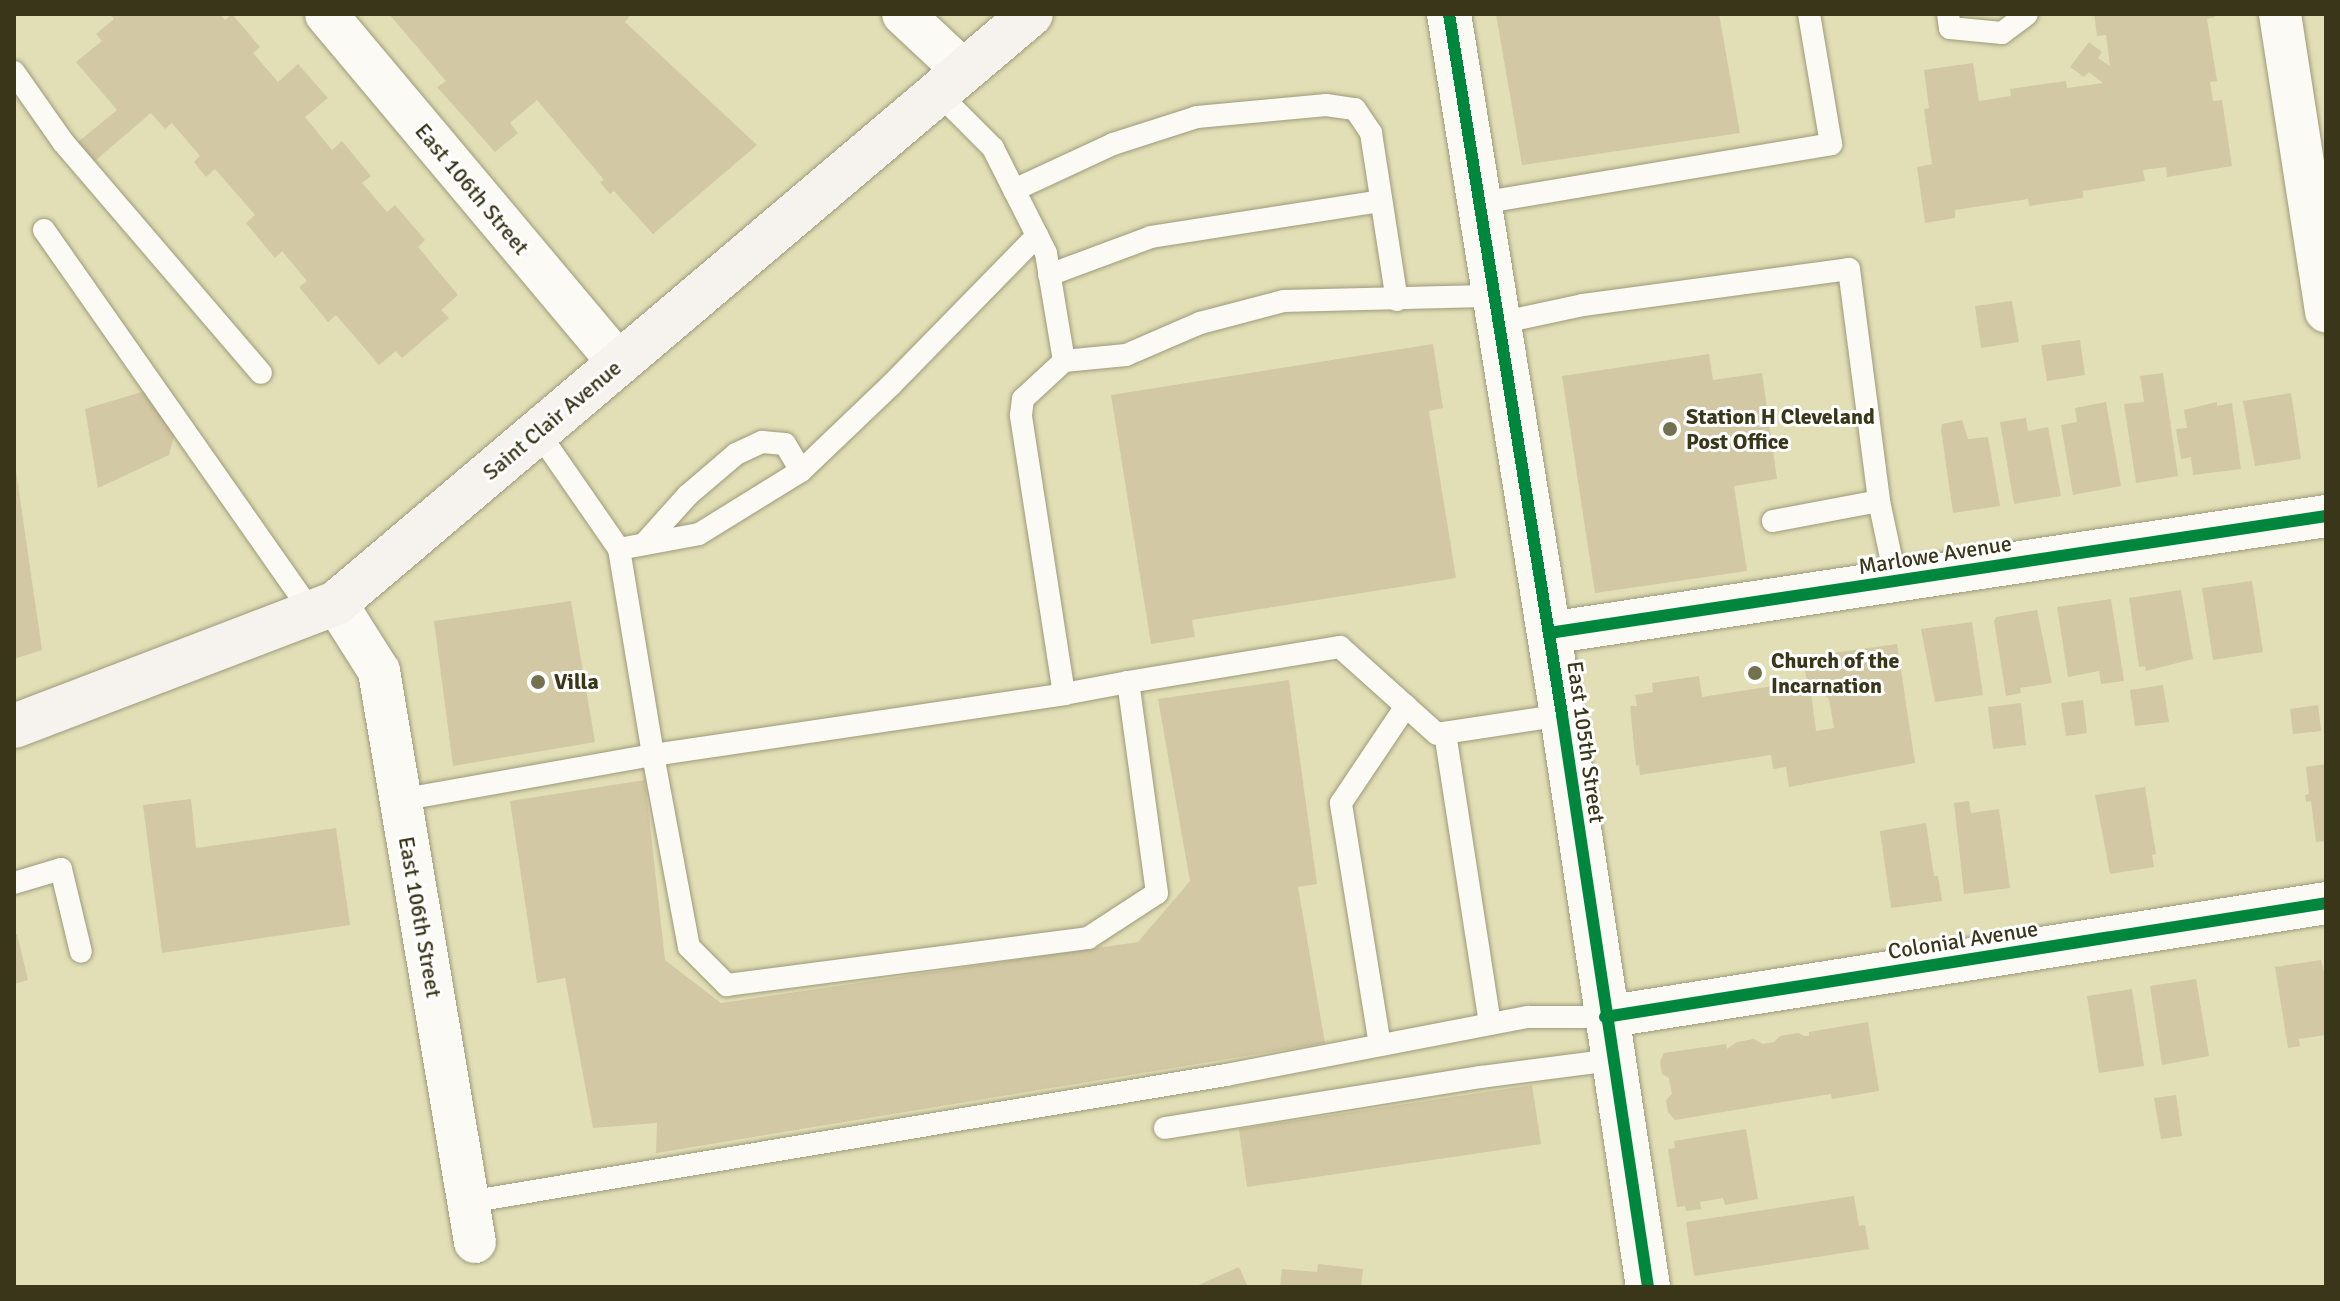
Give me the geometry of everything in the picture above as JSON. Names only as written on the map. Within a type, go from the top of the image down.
[{"type":"main road","name":"Saint Clair Avenue","points":[[14,726],[324,608],[538,432],[1031,14]]},
{"type":"street","name":"East 106th Street","points":[[326,14],[619,363]]},
{"type":"street","points":[[903,14],[951,82]]},
{"type":"street","name":"East 105th Street","points":[[1449,14],[1562,715],[1648,1287]]},
{"type":"street","points":[[2280,14],[2326,311]]},
{"type":"street","name":"Marlowe Avenue","points":[[1549,633],[2326,516]]},
{"type":"street","name":"East 106th Street","points":[[324,608],[379,671],[471,1222]]},
{"type":"street","name":"Colonial Avenue","points":[[1605,1017],[2326,903]]},
{"type":"lane","points":[[1480,203],[1831,144],[1809,14]]},
{"type":"lane","points":[[1948,14],[1950,28],[2002,33],[2027,14]]},
{"type":"lane","points":[[14,72],[63,142],[261,373]]},
{"type":"lane","points":[[951,82],[993,148],[1046,253],[1064,361]]},
{"type":"lane","points":[[1014,190],[1113,144],[1197,117],[1326,105],[1355,109],[1371,133],[1397,300]]},
{"type":"lane","points":[[1049,275],[1151,237],[1381,201]]},
{"type":"lane","points":[[44,230],[324,608]]},
{"type":"lane","points":[[619,549],[699,534],[801,471],[891,385],[1037,236]]},
{"type":"lane","points":[[1064,694],[1021,415],[1023,399],[1064,361],[1126,355],[1200,323],[1284,301],[1397,300],[1497,310],[1583,305],[1849,269],[1879,501],[1896,581]]},
{"type":"lane","points":[[538,432],[619,549],[689,947],[727,985],[1088,938],[1157,893],[1128,682]]},
{"type":"lane","points":[[644,544],[688,495],[736,454],[762,442],[785,444],[801,471]]},
{"type":"lane","points":[[1773,521],[1879,501]]},
{"type":"lane","points":[[400,800],[653,755],[1064,694],[1340,647],[1437,734],[1562,715]]},
{"type":"lane","points":[[1380,1045],[1341,803],[1406,706]]},
{"type":"lane","points":[[1445,733],[1490,1024]]},
{"type":"lane","points":[[14,883],[61,869],[81,952]]},
{"type":"lane","points":[[471,1222],[1528,1017],[1605,1017]]},
{"type":"lane","points":[[1165,1128],[1481,1077],[1612,1060]]},
{"type":"building","points":[[110,14],[220,14],[225,20],[232,14],[260,47],[253,53],[278,82],[298,64],[328,98],[305,117],[332,150],[342,141],[371,176],[362,183],[387,212],[395,205],[425,240],[418,247],[458,295],[441,310],[449,318],[402,358],[396,351],[379,365],[336,315],[328,322],[299,287],[307,281],[282,251],[275,258],[246,223],[255,215],[215,169],[206,177],[194,162],[200,156],[172,123],[165,129],[151,113],[90,165],[73,146],[117,110],[76,62],[102,41],[96,34],[114,19]]},
{"type":"building","points":[[389,14],[628,14],[630,16],[625,22],[757,145],[653,234],[614,191],[610,194],[600,182],[604,180],[537,100],[510,123],[518,133],[495,152],[437,87],[446,81]]},
{"type":"building","points":[[1496,14],[1719,14],[1740,133],[1522,165]]},
{"type":"building","points":[[2094,14],[2214,14],[2215,17],[2207,19],[2217,81],[2210,82],[2213,101],[2222,100],[2232,166],[2167,177],[2166,167],[2143,170],[2145,181],[2083,191],[2083,198],[2029,206],[2028,199],[1955,210],[1955,218],[1925,223],[1917,167],[1932,164],[1924,109],[1929,108],[1924,70],[1973,63],[1979,101],[2011,96],[2010,89],[2066,81],[2067,88],[2103,83],[2089,72],[2084,77],[2070,67],[2089,42],[2102,52],[2098,58],[2110,66],[2106,35],[2097,36]]},
{"type":"building","points":[[2012,301],[2019,342],[1981,348],[1975,306]]},
{"type":"building","points":[[2080,340],[2085,375],[2047,381],[2041,345]]},
{"type":"building","points":[[1433,344],[1443,408],[1429,411],[1456,578],[1192,620],[1195,637],[1151,644],[1111,395]]},
{"type":"building","name":"Station H Cleveland Post Office","points":[[1709,354],[1713,380],[1762,373],[1777,479],[1734,486],[1747,571],[1595,593],[1562,376]]},
{"type":"building","points":[[2163,373],[2178,476],[2136,483],[2124,404],[2144,402],[2140,376]]},
{"type":"building","points":[[148,390],[175,432],[169,455],[98,488],[85,409]]},
{"type":"building","points":[[2291,393],[2301,459],[2255,466],[2243,401]]},
{"type":"building","points":[[2106,402],[2121,486],[2073,495],[2061,425],[2077,422],[2075,408]]},
{"type":"building","points":[[2217,402],[2217,406],[2232,403],[2241,469],[2193,475],[2191,457],[2181,459],[2176,429],[2187,428],[2184,410]]},
{"type":"building","points":[[2026,418],[2028,431],[2048,427],[2061,496],[2014,504],[2000,422]]},
{"type":"building","points":[[1962,420],[1968,439],[1988,437],[2000,506],[1953,513],[1941,430],[1942,424]]},
{"type":"building","points":[[14,457],[42,650],[14,659]]},
{"type":"building","points":[[2252,581],[2263,652],[2213,660],[2202,588]]},
{"type":"building","points":[[2181,590],[2193,659],[2146,671],[2145,666],[2139,667],[2129,598]]},
{"type":"building","points":[[2111,599],[2124,681],[2101,684],[2099,671],[2068,677],[2057,607]]},
{"type":"building","points":[[571,601],[595,742],[453,766],[434,621]]},
{"type":"building","points":[[2037,610],[2052,683],[2020,688],[2021,693],[2006,696],[1994,621],[1996,617]]},
{"type":"building","points":[[1972,622],[1983,695],[1935,702],[1921,629]]},
{"type":"building","points":[[1897,644],[1915,763],[1789,787],[1786,767],[1773,769],[1771,755],[1640,775],[1639,765],[1636,766],[1630,706],[1637,706],[1635,695],[1653,692],[1652,683],[1699,676],[1702,697],[1779,685],[1781,696],[1811,692],[1816,731],[1834,728],[1829,699],[1816,689],[1815,684],[1807,684],[1803,657]]},
{"type":"building","points":[[1289,680],[1317,884],[1298,887],[1325,1043],[656,1153],[657,1123],[593,1128],[565,978],[537,983],[510,801],[645,780],[665,960],[721,1003],[1138,942],[1190,881],[1158,699]]},
{"type":"building","points":[[2163,685],[2169,722],[2135,726],[2130,690]]},
{"type":"building","points":[[2083,700],[2087,733],[2066,736],[2061,703]]},
{"type":"building","points":[[2021,703],[2026,745],[1993,749],[1988,707]]},
{"type":"building","points":[[2318,705],[2321,731],[2293,734],[2290,709]]},
{"type":"building","points":[[2326,764],[2326,841],[2316,842],[2311,801],[2306,802],[2305,795],[2309,794],[2306,767]]},
{"type":"building","points":[[2145,787],[2156,854],[2152,855],[2154,867],[2110,874],[2095,795]]},
{"type":"building","points":[[191,799],[196,848],[336,828],[350,925],[162,953],[143,805]]},
{"type":"building","points":[[1969,801],[1971,813],[1999,809],[2010,888],[1964,894],[1954,803]]},
{"type":"building","points":[[1926,823],[1934,876],[1938,876],[1942,901],[1891,908],[1880,831]]},
{"type":"building","points":[[17,934],[28,980],[14,984],[14,935]]},
{"type":"building","points":[[2321,960],[2326,980],[2326,1035],[2299,1039],[2300,1046],[2288,1048],[2275,967]]},
{"type":"building","points":[[2196,979],[2209,1056],[2162,1065],[2150,986]]},
{"type":"building","points":[[2132,989],[2144,1066],[2099,1073],[2087,996]]},
{"type":"building","points":[[1868,1022],[1879,1091],[1832,1099],[1831,1094],[1675,1120],[1668,1112],[1666,1100],[1672,1094],[1669,1078],[1662,1074],[1660,1062],[1664,1053],[1726,1044],[1727,1049],[1737,1042],[1754,1039],[1763,1044],[1774,1042],[1780,1036],[1798,1033],[1809,1036],[1809,1032]]},
{"type":"building","points":[[1532,1085],[1541,1144],[1247,1187],[1239,1129]]},
{"type":"building","points":[[2176,1095],[2182,1136],[2161,1139],[2154,1098]]},
{"type":"building","points":[[1746,1129],[1758,1199],[1725,1205],[1723,1198],[1700,1202],[1701,1209],[1686,1211],[1685,1206],[1677,1207],[1668,1149],[1675,1148],[1674,1141]]},
{"type":"building","points":[[1854,1196],[1859,1226],[1865,1225],[1869,1249],[1694,1276],[1686,1222]]},
{"type":"building","points":[[1318,1264],[1363,1269],[1361,1287],[1280,1287],[1282,1269],[1317,1272]]},
{"type":"building","points":[[1239,1267],[1248,1287],[1194,1287]]},
{"type":"cycle path","points":[[1449,14],[1562,715],[1648,1287]]},
{"type":"cycle path","points":[[1549,633],[2326,516]]},
{"type":"cycle path","points":[[1605,1017],[2326,903]]},
{"type":"place","name":"Station H Cleveland Post Office","points":[[1670,429]]},
{"type":"place","name":"Church of the Incarnation","points":[[1755,673]]},
{"type":"place","name":"Villa","points":[[538,682]]}]
